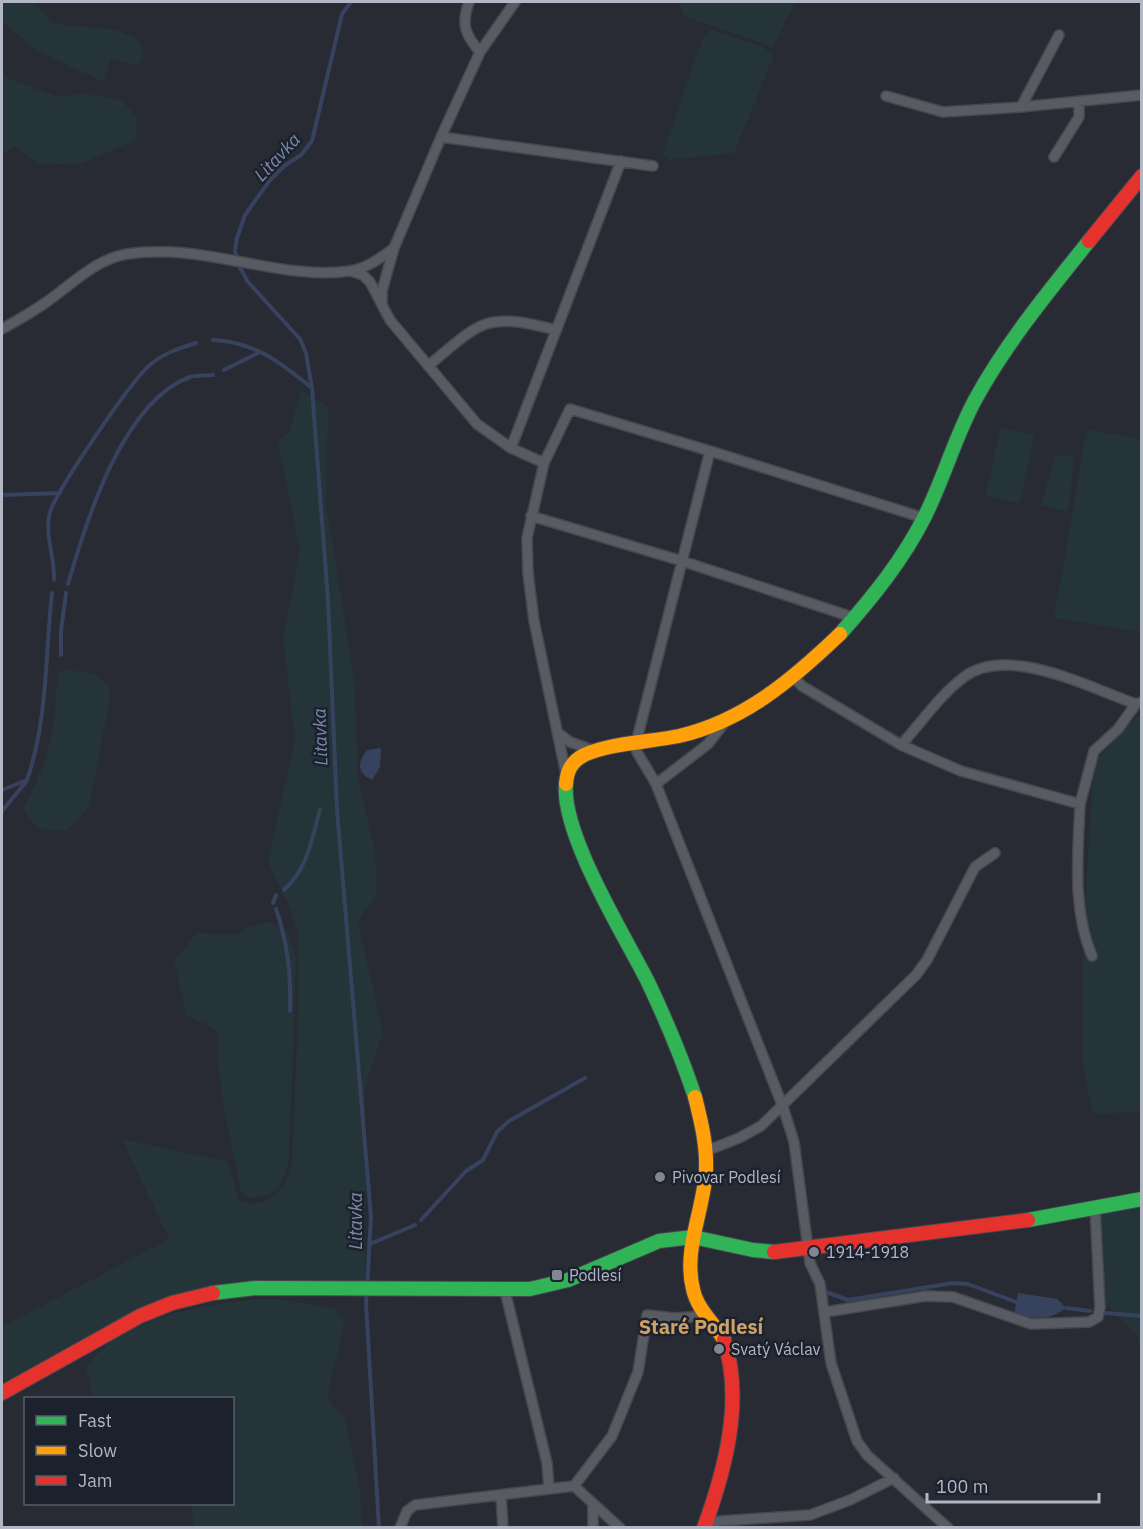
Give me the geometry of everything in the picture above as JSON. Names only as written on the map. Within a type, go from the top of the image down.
[{"type":"street","points":[[469,2],[464,26],[466,36],[480,52]]},
{"type":"street","points":[[382,306],[382,291],[394,248],[441,137],[480,52],[515,2]]},
{"type":"street","points":[[1021,107],[1059,35]]},
{"type":"street","points":[[886,96],[943,112],[1142,95]]},
{"type":"street","points":[[1054,157],[1079,117],[1079,102]]},
{"type":"street","points":[[441,137],[653,166]]},
{"type":"street","points":[[511,448],[621,161]]},
{"type":"street","points":[[566,774],[571,765],[581,756],[725,721],[751,707],[792,676],[855,618],[877,591],[924,518],[958,433],[983,386],[1021,330],[1142,176]]},
{"type":"street","points":[[351,271],[374,263],[394,248]]},
{"type":"street","points":[[2,329],[105,261],[125,255],[194,253],[301,270],[351,271],[363,275],[370,282],[382,306],[477,424],[511,448],[544,463]]},
{"type":"street","points":[[428,366],[475,328],[489,322],[508,319],[556,330]]},
{"type":"street","points":[[894,1478],[850,1500],[810,1515],[705,1525],[726,1448],[731,1409],[727,1350],[692,1288],[690,1257],[703,1193],[706,1150],[693,1095],[669,1031],[602,895],[568,806],[566,774],[534,621],[528,573],[527,538],[544,463],[570,409],[924,518]]},
{"type":"street","points":[[710,451],[636,743],[637,752],[656,784],[783,1107],[794,1142],[810,1263],[820,1284],[831,1363],[857,1441],[867,1455],[948,1527]]},
{"type":"street","points":[[531,516],[682,561],[855,618]]},
{"type":"street","points":[[901,745],[965,676],[981,668],[998,664],[1019,665],[1043,671],[1139,703],[1118,729],[1094,751],[1080,804],[1077,872],[1083,935],[1092,956]]},
{"type":"street","points":[[792,676],[802,686],[901,745],[961,771],[1080,804]]},
{"type":"street","points":[[656,784],[708,744],[725,721]]},
{"type":"street","points":[[557,732],[570,742],[595,751]]},
{"type":"street","points":[[706,1150],[739,1138],[761,1126],[916,975],[927,960],[975,867],[995,853]]},
{"type":"street","points":[[2,1393],[140,1316],[172,1303],[213,1293],[255,1288],[505,1292],[550,1286],[659,1241],[693,1236],[753,1250],[778,1252],[809,1250],[1006,1224],[1142,1199]]},
{"type":"street","points":[[825,1312],[926,1296],[953,1297],[1031,1324],[1089,1322],[1098,1317],[1100,1307],[1095,1207]]},
{"type":"street","points":[[505,1292],[547,1463],[549,1488]]},
{"type":"street","points":[[400,1527],[407,1511],[415,1505],[574,1486],[612,1436],[638,1372],[647,1315],[675,1318],[707,1316]]},
{"type":"street","points":[[574,1486],[593,1506],[619,1527]]},
{"type":"street","points":[[501,1495],[503,1527]]},
{"type":"street","points":[[593,1506],[593,1527]]},
{"type":"shaded area","points":[[2,2],[35,2],[51,23],[116,30],[137,39],[144,54],[138,66],[111,58],[103,82],[35,49],[3,22]]},
{"type":"shaded area","points":[[678,2],[795,2],[773,47],[684,16]]},
{"type":"shaded area","points":[[711,30],[764,47],[773,57],[734,153],[668,160],[663,155],[665,146],[703,37]]},
{"type":"shaded area","points":[[2,76],[59,97],[81,93],[121,100],[136,116],[136,140],[78,165],[39,163],[14,146],[2,155]]},
{"type":"shaded area","points":[[301,390],[328,407],[326,506],[354,676],[358,777],[375,852],[377,894],[358,922],[383,1033],[365,1087],[365,1282],[164,1299],[2,1384],[2,1327],[169,1239],[122,1139],[228,1162],[239,1201],[259,1203],[268,1200],[281,1189],[290,1172],[299,993],[297,933],[291,910],[268,862],[295,740],[283,640],[300,551],[278,441],[290,430]]},
{"type":"shaded area","points":[[1000,427],[1034,435],[1020,503],[986,496]]},
{"type":"shaded area","points":[[1087,429],[1141,439],[1141,632],[1054,618]]},
{"type":"shaded area","points":[[1055,455],[1075,457],[1068,511],[1041,506]]},
{"type":"shaded area","points":[[64,669],[93,674],[107,683],[110,697],[89,807],[68,830],[54,831],[36,825],[23,809],[45,760],[53,728],[57,675]]},
{"type":"shaded area","points":[[1141,712],[1141,1112],[1093,1114],[1083,1066],[1083,935],[1094,763]]},
{"type":"shaded area","points":[[267,922],[285,931],[291,940],[296,960],[289,1160],[280,1188],[266,1195],[250,1198],[241,1192],[229,1132],[219,1071],[217,1030],[186,1015],[174,960],[197,933],[236,935],[249,927]]},
{"type":"shaded area","points":[[1141,1203],[1141,1348],[1138,1337],[1105,1302],[1101,1212]]},
{"type":"shaded area","points":[[273,1298],[334,1309],[344,1319],[327,1398],[336,1411],[344,1415],[360,1491],[362,1527],[193,1527],[192,1505],[234,1505],[234,1397],[93,1397],[86,1368],[102,1350],[122,1335],[170,1315],[197,1308]]},
{"type":"water","points":[[381,748],[380,767],[372,780],[361,771],[361,759],[367,750]]},
{"type":"water","points":[[1018,1293],[1057,1299],[1066,1308],[1054,1315],[1041,1318],[1014,1314]]},
{"type":"waterway","name":"Litavka","points":[[351,2],[342,14],[312,141],[301,155],[284,166],[270,180],[245,215],[235,251],[239,266],[248,282],[300,339],[306,353],[312,389],[328,600],[337,810],[371,1217],[366,1304],[379,1528]]},
{"type":"waterway","points":[[213,340],[254,349],[278,362],[312,388]]},
{"type":"waterway","points":[[54,580],[48,521],[50,512],[66,482],[141,374],[161,357],[196,343]]},
{"type":"waterway","points":[[224,370],[260,352]]},
{"type":"waterway","points":[[68,584],[97,497],[127,436],[145,411],[166,390],[190,377],[213,375]]},
{"type":"waterway","points":[[2,495],[60,493]]},
{"type":"waterway","points":[[2,790],[27,780],[34,757],[45,687],[52,593]]},
{"type":"waterway","points":[[61,655],[61,631],[66,593]]},
{"type":"waterway","points":[[2,811],[26,782]]},
{"type":"waterway","points":[[284,890],[304,862],[320,810]]},
{"type":"waterway","points":[[273,903],[276,895]]},
{"type":"waterway","points":[[276,909],[288,959],[290,1011]]},
{"type":"waterway","points":[[421,1220],[466,1171],[483,1160],[497,1132],[509,1121],[585,1078]]},
{"type":"waterway","points":[[370,1244],[415,1225]]},
{"type":"waterway","points":[[826,1292],[848,1300],[953,1283],[968,1284],[1016,1302]]},
{"type":"waterway","points":[[1066,1308],[1090,1311]]},
{"type":"waterway","points":[[1106,1313],[1142,1316]]},
{"type":"traffic: fast","points":[[840,634],[864,607],[907,548],[932,502],[968,414],[1000,358],[1089,241]]},
{"type":"traffic: fast","points":[[566,784],[567,805],[573,830],[596,884],[655,996],[695,1097]]},
{"type":"traffic: fast","points":[[1028,1220],[1142,1199]]},
{"type":"traffic: fast","points":[[213,1293],[255,1288],[530,1289],[568,1280],[659,1241],[693,1237],[753,1250],[774,1252]]},
{"type":"traffic: slow","points":[[566,784],[570,767],[584,755],[618,745],[679,736],[703,729],[746,709],[786,682],[840,634]]},
{"type":"traffic: slow","points":[[695,1097],[705,1142],[706,1170],[692,1244],[691,1274],[698,1303],[724,1340]]},
{"type":"traffic: jam","points":[[1089,241],[1142,176]]},
{"type":"traffic: jam","points":[[774,1252],[1028,1220]]},
{"type":"traffic: jam","points":[[2,1393],[140,1316],[172,1303],[213,1293]]},
{"type":"traffic: jam","points":[[704,1528],[725,1459],[732,1411],[730,1363],[724,1340]]},
{"type":"place","name":"Pivovar Podlesí","points":[[660,1177]]},
{"type":"place","name":"1914-1918","points":[[814,1252]]},
{"type":"place","name":"Podlesí","points":[[557,1275]]},
{"type":"place","name":"Svatý Václav","points":[[719,1349]]},
{"type":"district","name":"Staré Podlesí","points":[[701,1326]]}]
